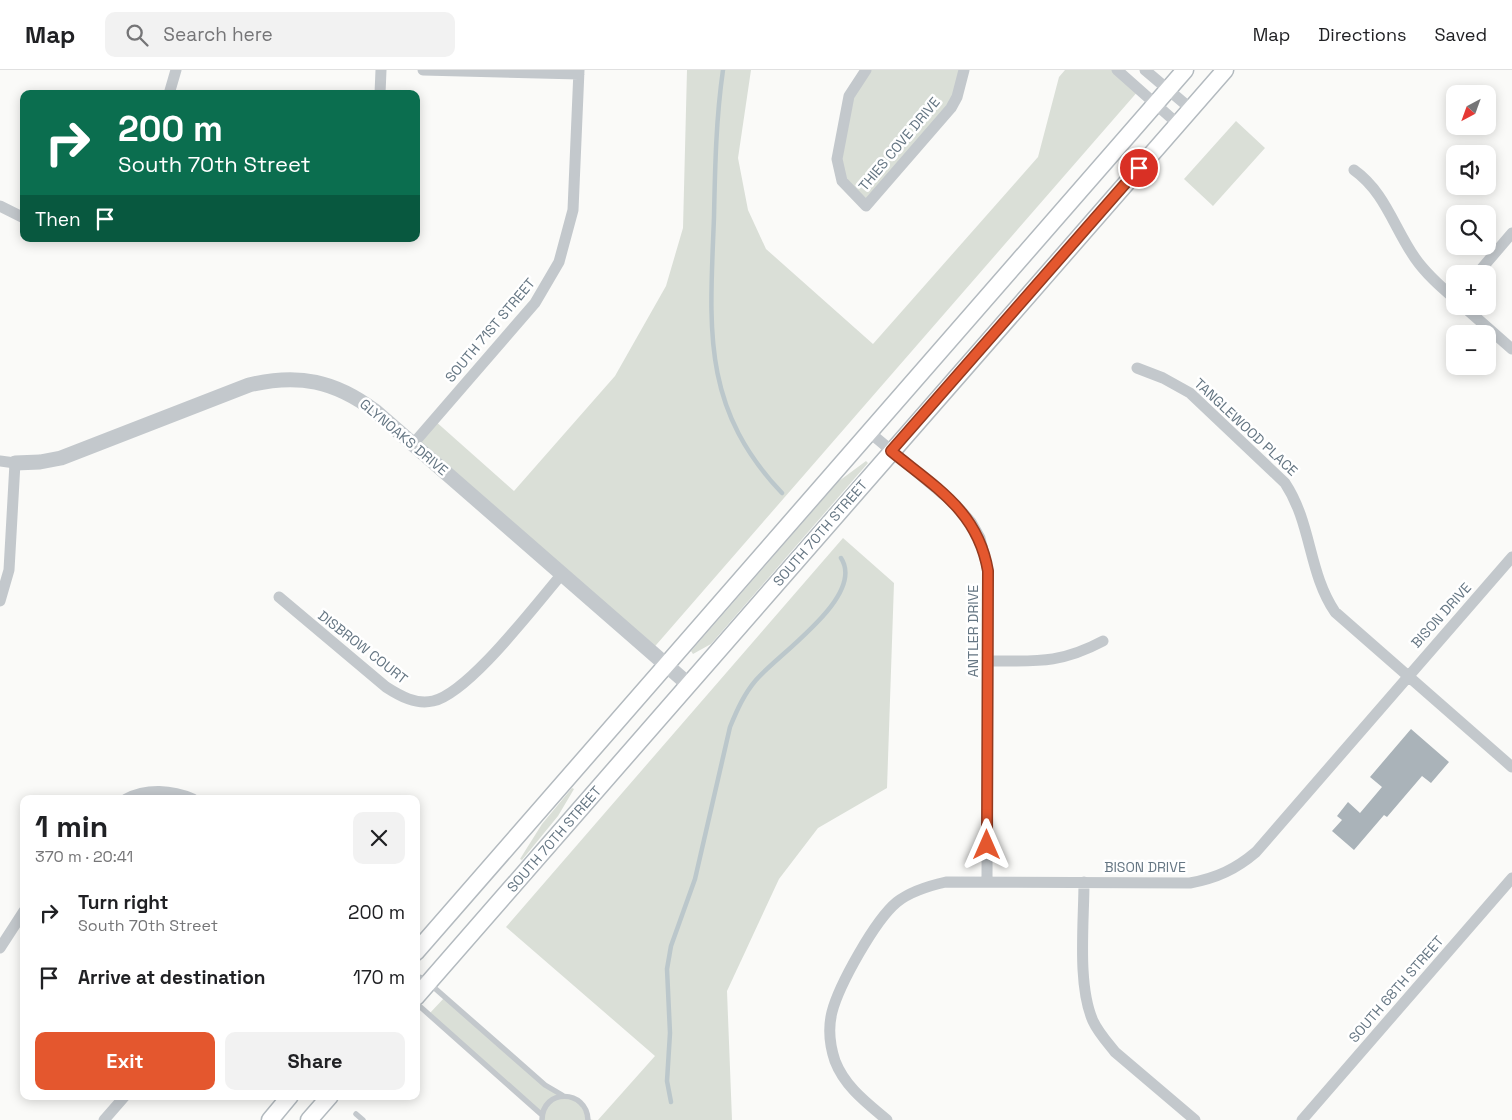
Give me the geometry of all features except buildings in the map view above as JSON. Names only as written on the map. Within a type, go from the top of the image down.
[{"type":"main road","points":[[420,947],[1185,70]]},
{"type":"main road","name":"SOUTH 70TH STREET","points":[[422,981],[688,684],[1225,70]]},
{"type":"main road","points":[[270,1120],[287,1100]]},
{"type":"main road","points":[[309,1120],[326,1100]]},
{"type":"street","points":[[170,90],[176,70]]},
{"type":"street","points":[[380,90],[381,70]]},
{"type":"street","points":[[423,70],[579,72]]},
{"type":"street","name":"THIES COVE DRIVE","points":[[866,70],[855,84],[849,96],[837,159],[842,181],[866,206],[951,108],[957,97],[964,70]]},
{"type":"street","points":[[1117,70],[1178,124]]},
{"type":"street","points":[[1145,70],[1191,109]]},
{"type":"street","name":"SOUTH 71ST STREET","points":[[413,444],[535,303],[559,262],[573,210],[579,72]]},
{"type":"street","points":[[1354,170],[1368,182],[1382,199],[1415,258],[1446,290]]},
{"type":"street","points":[[0,206],[20,216]]},
{"type":"street","points":[[1485,265],[1512,233]]},
{"type":"street","points":[[1473,315],[1512,349]]},
{"type":"street","name":"TANGLEWOOD PLACE","points":[[1137,368],[1163,378],[1190,393],[1285,483],[1303,515],[1323,594],[1335,612],[1512,768]]},
{"type":"street","name":"GLYNOAKS DRIVE","points":[[0,461],[15,463],[40,462],[61,458],[250,386],[290,379],[330,385],[351,394],[375,411],[688,684]]},
{"type":"street","name":"ANTLER DRIVE","points":[[868,432],[957,506],[971,522],[980,538],[988,571],[987,882]]},
{"type":"street","points":[[0,601],[9,570],[15,463]]},
{"type":"street","name":"BISON DRIVE","points":[[887,1120],[855,1092],[844,1078],[836,1062],[830,1031],[837,997],[874,927],[898,902],[929,886],[946,882],[1190,882],[1216,877],[1239,866],[1256,852],[1512,557]]},
{"type":"street","name":"DISBROW COURT","points":[[279,597],[386,688],[403,697],[431,702],[456,689],[475,671],[562,574]]},
{"type":"street","points":[[988,661],[1051,660],[1080,653],[1103,641]]},
{"type":"street","points":[[138,795],[162,791],[178,795]]},
{"type":"street","name":"SOUTH 68TH STREET","points":[[1302,1120],[1512,878]]},
{"type":"street","points":[[1084,882],[1084,988],[1093,1021],[1115,1052],[1196,1120]]},
{"type":"street","points":[[0,948],[20,917]]},
{"type":"street","points":[[104,1120],[122,1100]]},
{"type":"lane","points":[[422,981],[545,1085],[562,1096]]},
{"type":"lane","points":[[420,1007],[542,1117],[547,1104],[562,1096],[572,1096],[581,1102],[586,1110],[588,1120],[593,1120]]},
{"type":"lane","points":[[356,1114],[363,1120]]},
{"type":"shaded area","points":[[687,70],[751,70],[738,158],[748,210],[766,249],[873,344],[1038,157],[1059,77],[1065,70],[1117,70],[1139,90],[650,652],[413,444],[434,420],[514,491],[615,376],[666,286],[683,228]]},
{"type":"shaded area","points":[[866,70],[964,70],[957,97],[866,206],[838,170],[849,96]]},
{"type":"shaded area","points":[[1236,121],[1265,148],[1213,206],[1184,179]]},
{"type":"shaded area","points":[[866,461],[868,463],[711,644],[693,654],[691,651],[839,481]]},
{"type":"shaded area","points":[[843,538],[894,583],[887,788],[818,828],[779,879],[727,991],[732,1120],[598,1120],[655,1056],[506,927]]},
{"type":"shaded area","points":[[572,788],[574,789],[558,816],[522,860],[520,859],[542,824]]},
{"type":"shaded area","points":[[445,997],[556,1092],[577,1099],[588,1119],[593,1120],[542,1120],[542,1115],[429,1014]]},
{"type":"waterway","points":[[723,70],[716,143],[711,294],[712,330],[716,364],[723,397],[736,429],[755,461],[782,493]]},
{"type":"waterway","points":[[671,1102],[667,1081],[670,1033],[667,969],[671,946],[695,879],[730,727],[744,697],[756,680],[816,624],[831,606],[841,589],[845,573],[841,558]]},
{"type":"route","points":[[987,845],[988,571],[985,554],[980,538],[971,522],[957,506],[891,451],[1139,168]]}]
